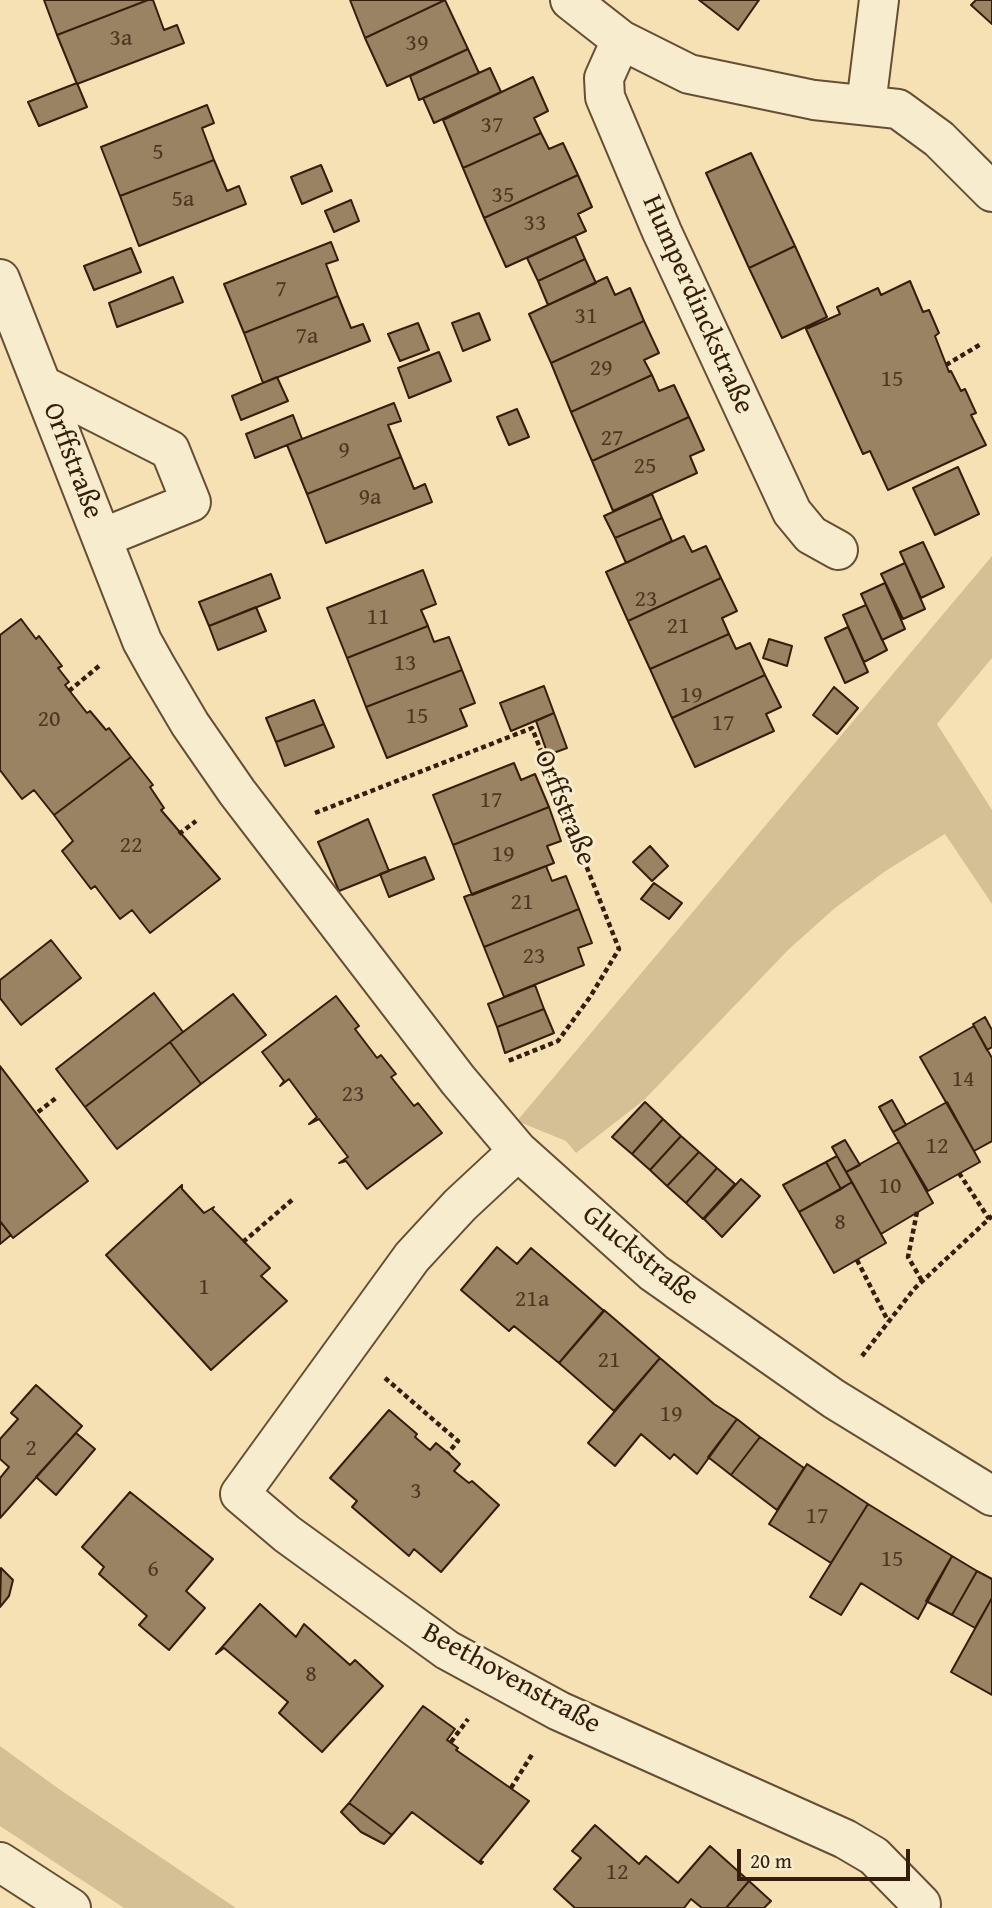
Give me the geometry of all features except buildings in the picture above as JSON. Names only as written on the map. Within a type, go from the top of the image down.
[{"type":"street","points":[[570,0],[621,40],[688,74],[753,89],[898,108],[918,121],[992,192]]},
{"type":"street","points":[[866,105],[880,0]]},
{"type":"street","name":"Humperdinckstraße","points":[[621,40],[604,78],[605,97],[662,232],[792,512],[811,535],[838,550]]},
{"type":"street","name":"Orffstraße","points":[[0,279],[142,641],[190,724],[267,831],[353,943]]},
{"type":"street","name":"Orffstraße","points":[[42,385],[170,450],[191,502],[102,538]]},
{"type":"street","name":"Gluckstraße","points":[[353,943],[458,1080],[517,1151],[654,1273],[834,1399],[992,1496]]},
{"type":"street","name":"Beethovenstraße","points":[[517,1151],[435,1230],[347,1345],[240,1494],[287,1534],[447,1650],[559,1711],[845,1839],[881,1862],[921,1904]]},
{"type":"street","points":[[0,1862],[71,1908]]},
{"type":"path","points":[[946,365],[981,344]]},
{"type":"path","name":"Orffstraße","points":[[267,831],[532,728],[619,948],[590,997],[558,1041],[458,1080]]},
{"type":"path","points":[[38,1112],[56,1098]]},
{"type":"path","points":[[857,1260],[888,1321],[922,1281],[990,1218],[959,1173]]},
{"type":"path","points":[[243,1242],[292,1200]]},
{"type":"path","points":[[917,1212],[908,1257],[922,1281]]},
{"type":"path","points":[[347,1345],[458,1441],[448,1453]]},
{"type":"shaded area","points":[[992,556],[992,658],[937,724],[992,810],[992,904],[945,834],[887,870],[835,908],[789,949],[644,1100],[576,1153],[566,1141],[517,1121]]},
{"type":"shaded area","points":[[0,1746],[236,1908],[124,1908],[0,1826]]}]
